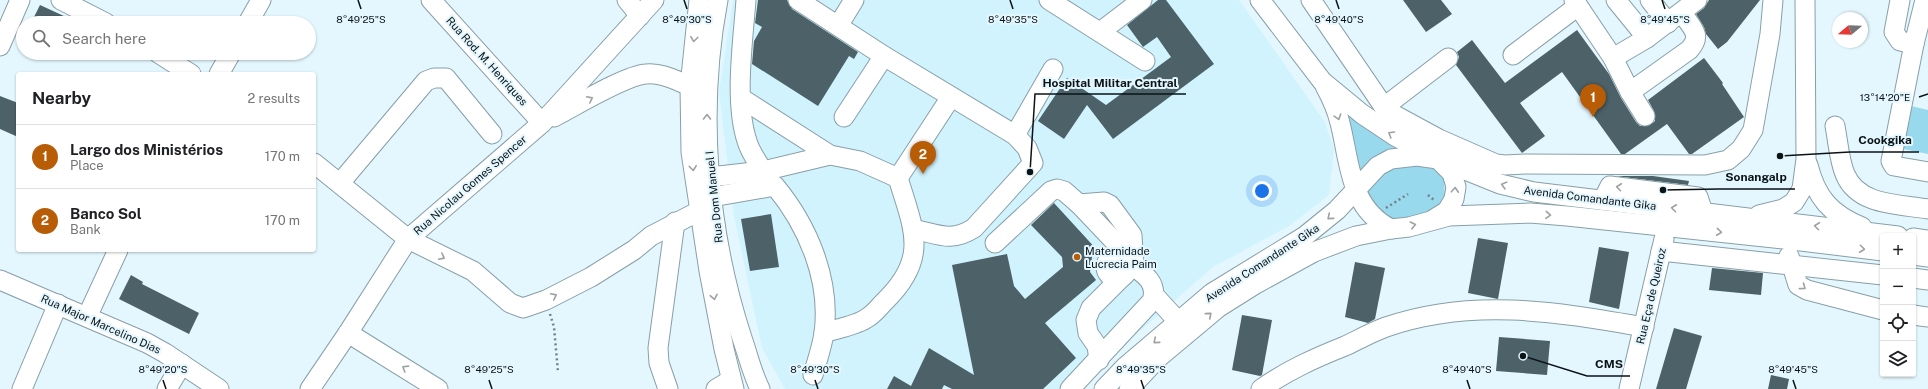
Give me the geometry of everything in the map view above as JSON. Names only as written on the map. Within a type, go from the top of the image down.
[{"type":"street","points":[[0,46],[20,0]]},
{"type":"street","points":[[61,0],[92,16]]},
{"type":"street","points":[[252,16],[261,0]]},
{"type":"street","points":[[626,0],[640,16]]},
{"type":"street","name":"Rua Nicolau Gomes Spencer","points":[[310,389],[408,239],[542,123],[654,0]]},
{"type":"street","name":"Rua Dom Manuel I","points":[[699,0],[690,86],[691,152],[727,386]]},
{"type":"street","name":"Rua Dom Manuel I","points":[[718,0],[708,74],[710,178],[712,197],[717,240],[725,281],[760,389]]},
{"type":"street","points":[[746,0],[741,98],[744,130],[747,142],[752,154],[763,171],[788,201],[812,246],[824,289],[824,333],[813,375]]},
{"type":"street","points":[[798,0],[884,56],[1015,135],[1027,148],[1033,163],[974,228],[965,234],[953,238],[913,229]]},
{"type":"street","points":[[838,26],[854,0]]},
{"type":"street","points":[[1049,0],[1145,61]]},
{"type":"street","points":[[1100,32],[1142,0]]},
{"type":"street","points":[[1260,0],[1322,81],[1340,121],[1348,164],[1363,205],[1372,216],[1391,228]]},
{"type":"street","points":[[1311,0],[1384,107],[1391,113],[1439,139],[1496,164],[1505,165],[1705,165],[1728,160],[1741,149],[1753,130],[1770,34],[1773,0]]},
{"type":"street","points":[[1616,0],[1647,38]]},
{"type":"street","points":[[1650,0],[1685,8]]},
{"type":"street","points":[[1744,217],[1771,213],[1783,209],[1794,202],[1802,189],[1806,159],[1804,0]]},
{"type":"street","points":[[1900,0],[1894,32],[1900,42],[1914,44]]},
{"type":"street","points":[[1925,0],[1914,44],[1890,161],[1894,166],[1928,172]]},
{"type":"street","name":"Rua Rod. M. Henriques","points":[[435,1],[542,123]]},
{"type":"street","points":[[1513,55],[1576,3],[1613,58],[1630,92],[1645,116]]},
{"type":"street","points":[[1613,58],[1647,38],[1685,8]]},
{"type":"street","points":[[1630,92],[1689,50],[1695,44],[1697,38],[1696,34],[1685,8]]},
{"type":"street","points":[[844,117],[884,56]]},
{"type":"street","points":[[1384,107],[1448,58]]},
{"type":"street","points":[[169,60],[188,72]]},
{"type":"street","points":[[220,72],[227,60]]},
{"type":"street","points":[[1015,135],[1053,69]]},
{"type":"street","points":[[542,123],[625,81],[646,74],[667,77],[690,86]]},
{"type":"street","points":[[340,183],[426,81],[434,78],[446,78],[492,134]]},
{"type":"street","points":[[1322,81],[1386,130],[1438,159],[1452,174],[1456,187],[1454,199],[1447,210],[1434,219]]},
{"type":"street","points":[[898,178],[951,97]]},
{"type":"street","points":[[741,98],[830,155],[860,161],[898,178],[913,229],[914,258],[908,273],[894,292],[867,319],[824,333]]},
{"type":"street","points":[[1835,126],[1845,174],[1853,187],[1866,198],[1928,209]]},
{"type":"street","points":[[710,178],[763,171],[830,155]]},
{"type":"street","name":"Avenida Comandante Gika","points":[[1129,389],[1158,358],[1212,293],[1305,236],[1337,210],[1378,166],[1391,159],[1417,156],[1438,159],[1500,184],[1534,192],[1744,217],[1880,240]]},
{"type":"street","points":[[1806,159],[1816,191],[1827,204],[1841,217],[1880,237]]},
{"type":"street","points":[[316,165],[408,239],[473,271],[510,303],[523,308],[546,300],[591,277],[634,250],[651,236],[675,222],[699,211]]},
{"type":"street","points":[[712,197],[775,186]]},
{"type":"street","points":[[995,243],[1051,191],[1064,191],[1079,204],[1124,265],[1153,284],[1154,295],[1152,301],[1118,337],[1099,360],[1070,389]]},
{"type":"street","points":[[1079,204],[1104,202],[1110,205],[1132,235],[1124,265],[1106,294],[1091,308],[1086,320],[1086,326],[1093,337],[1098,350],[1099,360]]},
{"type":"street","name":"Avenida Comandante Gika","points":[[1104,389],[1125,367],[1183,327],[1314,252],[1356,236],[1391,228],[1409,227],[1449,216],[1530,214],[1667,226],[1784,239],[1880,241]]},
{"type":"street","points":[[668,389],[659,363],[658,348],[675,222]]},
{"type":"street","name":"Rua Eça de Queiroz","points":[[1629,389],[1667,226]]},
{"type":"street","points":[[1916,238],[1928,240]]},
{"type":"street","points":[[1784,239],[1798,285],[1807,290],[1880,309]]},
{"type":"street","points":[[1661,251],[1880,275]]},
{"type":"street","points":[[87,317],[117,252]]},
{"type":"street","points":[[1916,255],[1928,257]]},
{"type":"street","points":[[1916,278],[1928,280]]},
{"type":"street","name":"Rua Major Marcelino Dias","points":[[0,280],[147,343],[219,389]]},
{"type":"street","points":[[1154,295],[1183,327]]},
{"type":"street","points":[[22,389],[58,304]]},
{"type":"street","points":[[1261,389],[1308,360],[1385,328],[1441,314],[1477,309],[1546,311],[1644,327]]},
{"type":"street","points":[[1916,315],[1928,317]]},
{"type":"street","points":[[348,333],[438,389]]},
{"type":"street","points":[[1093,337],[1105,341],[1118,337]]},
{"type":"street","points":[[167,389],[182,364]]},
{"type":"path","points":[[1372,216],[1408,194]]},
{"type":"path","points":[[546,300],[554,327],[558,372]]},
{"type":"shaded area","points":[[733,0],[1239,0],[1325,122],[1334,149],[1329,195],[1289,226],[1213,267],[1132,338],[1083,389],[785,389],[762,348],[734,216],[719,92]]},
{"type":"shaded area","points":[[1911,106],[1928,110],[1928,154],[1903,149]]},
{"type":"shaded area","points":[[1347,113],[1407,153],[1361,179]]},
{"type":"shaded area","points":[[1425,160],[1444,176],[1445,202],[1437,215],[1392,226],[1368,196],[1369,180],[1380,169]]},
{"type":"building","points":[[758,0],[787,0],[792,9],[858,52],[854,59],[849,56],[818,106],[752,64],[754,41],[762,27],[755,23]]},
{"type":"building","points":[[1158,0],[1166,0],[1214,64],[1113,139],[1087,105],[1064,139],[1038,121],[1067,78],[1106,105],[1171,57],[1157,37],[1143,47],[1127,25]]},
{"type":"building","points":[[1403,0],[1441,0],[1452,14],[1426,32]]},
{"type":"building","points":[[1709,0],[1760,0],[1727,42],[1718,49],[1706,34],[1704,27],[1696,14],[1704,8]]},
{"type":"building","points":[[40,5],[64,16],[34,16]]},
{"type":"building","points":[[1577,30],[1609,74],[1621,98],[1640,126],[1650,125],[1655,121],[1654,111],[1648,100],[1704,58],[1723,83],[1722,84],[1744,117],[1692,154],[1689,154],[1667,124],[1625,154],[1621,154],[1562,72],[1520,103],[1545,136],[1522,153],[1456,65],[1459,57],[1457,52],[1472,40],[1505,83]]},
{"type":"building","points":[[0,96],[16,102],[16,136],[0,129]]},
{"type":"building","points":[[1615,176],[1653,176],[1689,181],[1688,185]]},
{"type":"building","points":[[1054,203],[1098,251],[1092,257],[1090,272],[1096,280],[1045,323],[1076,358],[1043,389],[952,389],[944,385],[942,389],[887,389],[894,376],[911,386],[929,348],[974,375],[952,265],[1007,254],[1014,286],[1025,299],[1063,267],[1062,257],[1031,225]]},
{"type":"building","points":[[771,214],[779,267],[750,271],[741,219]]},
{"type":"building","points":[[1478,238],[1508,243],[1498,299],[1468,293]]},
{"type":"building","points":[[1599,247],[1629,252],[1619,309],[1589,302]]},
{"type":"building","points":[[1355,262],[1385,268],[1375,319],[1368,323],[1345,317]]},
{"type":"building","points":[[1712,268],[1763,273],[1761,295],[1709,290]]},
{"type":"building","points":[[131,275],[143,282],[142,284],[199,313],[189,334],[119,299]]},
{"type":"building","points":[[1242,315],[1272,320],[1262,375],[1260,376],[1232,370]]},
{"type":"building","points":[[1674,328],[1702,336],[1686,389],[1656,389]]},
{"type":"building","points":[[1499,337],[1550,341],[1547,375],[1496,371]]},
{"type":"building","points":[[1771,375],[1789,379],[1787,389],[1768,389]]},
{"type":"place","name":"Largo dos Ministérios","points":[[1593,117]]},
{"type":"place","name":"Cookgika","points":[[1780,156]]},
{"type":"place","name":"Hospital Militar Central","points":[[1030,172]]},
{"type":"place","name":"Banco Sol","points":[[923,174]]},
{"type":"place","name":"Sonangalp","points":[[1663,190]]},
{"type":"place","name":"Maternidade Lucrecia Paim","points":[[1077,257]]},
{"type":"place","name":"CMS","points":[[1523,356]]}]
